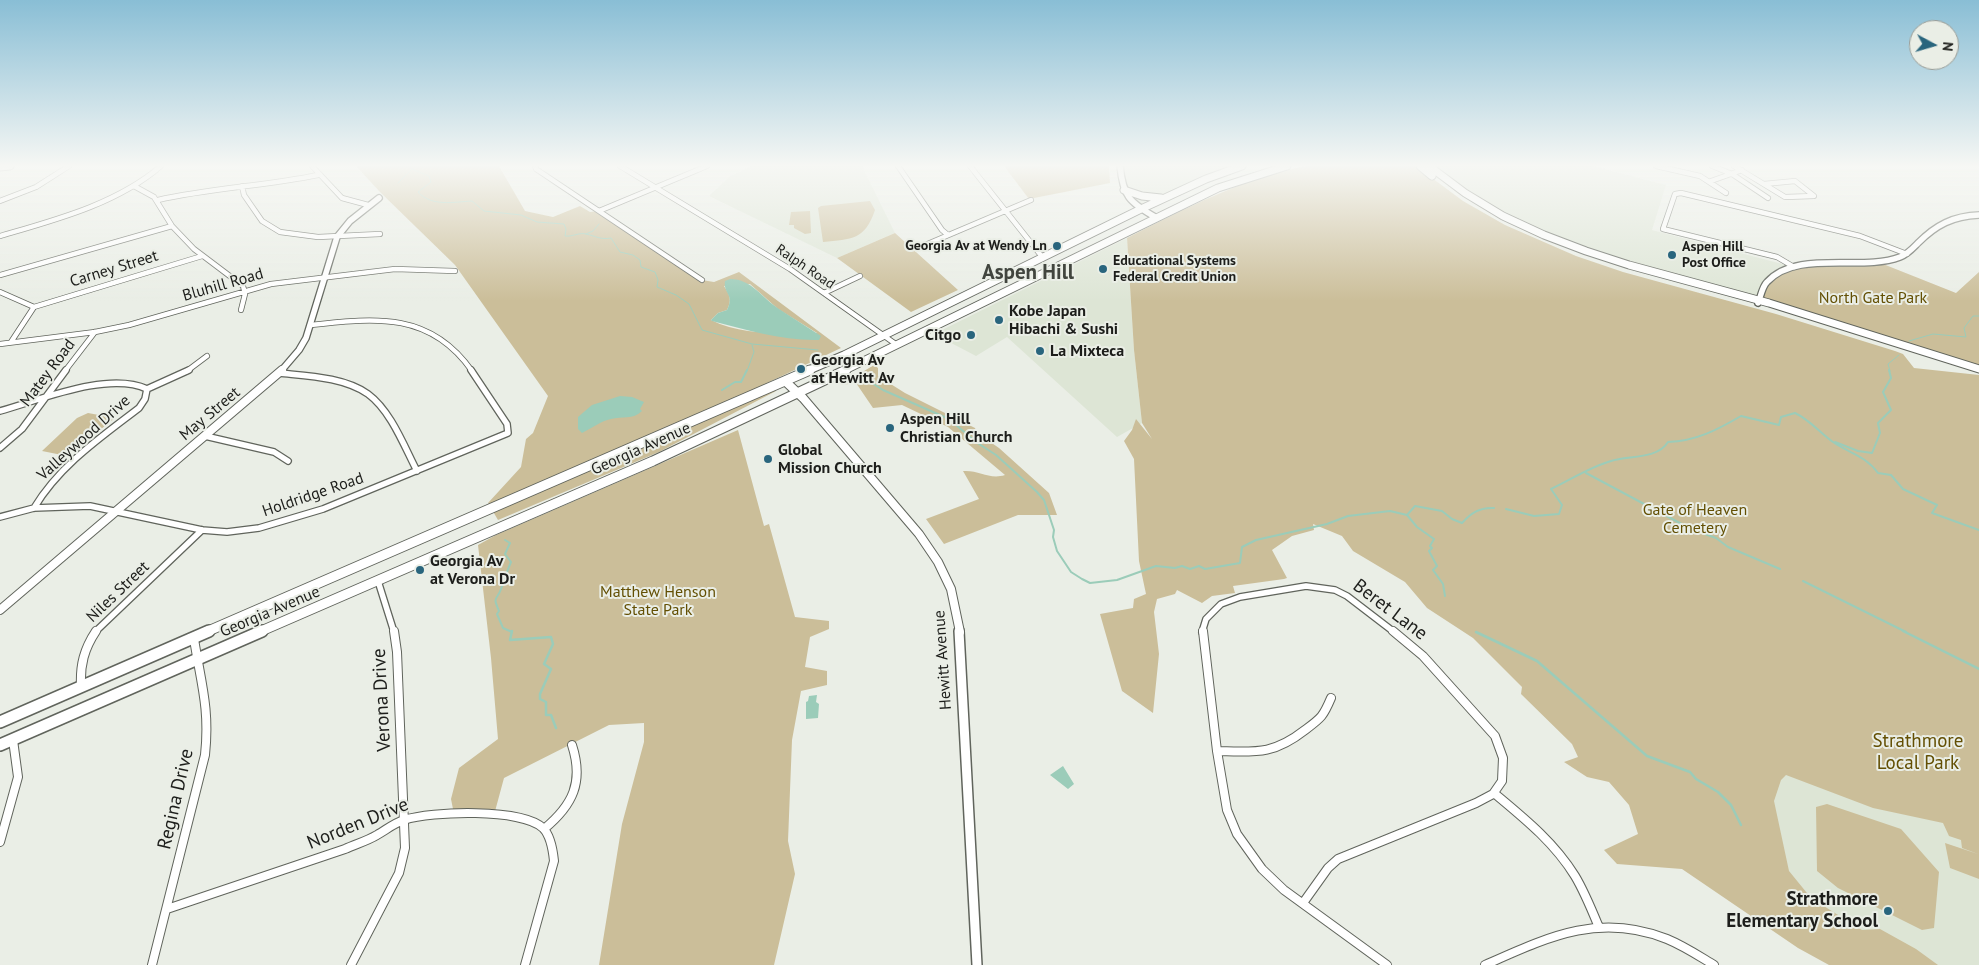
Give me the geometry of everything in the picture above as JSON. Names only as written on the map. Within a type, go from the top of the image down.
[{"type":"main road","name":"Georgia Avenue","points":[[0,722],[785,382],[884,336],[1137,211]]},
{"type":"main road","name":"Georgia Avenue","points":[[0,746],[643,465],[799,394],[1168,211]]},
{"type":"main road","points":[[1486,211],[1558,245],[1642,273],[1759,302]]},
{"type":"main road","points":[[1495,211],[1558,241],[1625,264],[1807,315],[1979,369]]},
{"type":"main road","points":[[1051,268],[1052,258],[1075,245],[1077,241]]},
{"type":"main road","points":[[1005,292],[1007,288],[1040,269],[1043,258]]},
{"type":"street","points":[[0,236],[75,211]]},
{"type":"street","points":[[164,211],[172,226],[202,256],[243,286],[241,310]]},
{"type":"street","points":[[255,211],[268,226],[280,232],[297,236],[337,237],[380,234]]},
{"type":"street","name":"May Street","points":[[0,610],[279,373],[299,350],[310,325],[337,237],[361,211]]},
{"type":"street","points":[[599,211],[702,280]]},
{"type":"street","name":"Ralph Road","points":[[693,211],[782,264],[897,345]]},
{"type":"street","points":[[929,211],[942,230],[948,235]]},
{"type":"street","points":[[918,248],[1005,211]]},
{"type":"street","points":[[1005,211],[1043,258]]},
{"type":"street","points":[[1145,211],[1155,217]]},
{"type":"street","points":[[1669,211],[1663,230],[1777,257],[1794,267]]},
{"type":"street","points":[[1756,211],[1860,236],[1907,254]]},
{"type":"street","points":[[1759,302],[1767,282],[1780,272],[1794,267],[1818,264],[1882,262],[1900,258],[1947,219],[1965,215],[1979,215]]},
{"type":"street","points":[[0,275],[172,226]]},
{"type":"street","name":"Carney Street","points":[[34,306],[202,256]]},
{"type":"street","points":[[775,268],[782,264]]},
{"type":"street","name":"Bluhill Road","points":[[0,344],[95,332],[148,321],[271,284],[324,276],[395,269],[455,271]]},
{"type":"street","points":[[824,293],[860,276]]},
{"type":"street","points":[[0,292],[34,306],[11,342]]},
{"type":"street","name":"Holdridge Road","points":[[0,517],[34,508],[90,506],[202,530],[226,532],[251,529],[290,520],[323,509],[508,433],[507,424],[457,352],[447,342],[428,331],[403,324],[377,321],[310,325]]},
{"type":"street","name":"Matey Road","points":[[0,448],[22,428],[95,332]]},
{"type":"street","points":[[147,389],[186,372],[207,356]]},
{"type":"street","points":[[279,373],[347,385],[368,394],[376,401],[418,471]]},
{"type":"street","name":"Valleywood Drive","points":[[0,411],[112,382],[134,383],[143,385],[147,389],[146,399],[139,408],[52,480],[34,508]]},
{"type":"street","name":"Hewitt Avenue","points":[[785,382],[799,394],[919,534],[938,562],[951,589],[960,635],[977,965]]},
{"type":"street","points":[[205,436],[274,452],[288,461]]},
{"type":"street","name":"Niles Street","points":[[81,686],[80,667],[87,644],[100,626],[202,530]]},
{"type":"street","name":"Verona Drive","points":[[351,965],[399,873],[405,848],[397,652],[393,628],[378,581]]},
{"type":"street","name":"Beret Lane","points":[[1387,965],[1284,890],[1262,869],[1237,834],[1227,810],[1217,751],[1202,634],[1206,618],[1221,604],[1240,597],[1306,586],[1320,587],[1347,596],[1423,656],[1495,736],[1502,748],[1505,768],[1502,780],[1494,793]]},
{"type":"street","points":[[0,601],[9,603]]},
{"type":"street","name":"Regina Drive","points":[[152,965],[204,756],[208,729],[203,680],[197,660],[194,639]]},
{"type":"street","points":[[1217,751],[1255,752],[1276,748],[1288,743],[1323,716],[1331,698]]},
{"type":"street","points":[[0,842],[18,777],[13,740]]},
{"type":"street","points":[[525,965],[553,870],[553,852],[544,829],[552,823],[570,799],[577,780],[578,768],[572,745]]},
{"type":"street","points":[[1303,903],[1328,868],[1338,859],[1476,804],[1494,793],[1538,830],[1559,854],[1575,876],[1598,925]]},
{"type":"street","name":"Norden Drive","points":[[166,910],[345,849],[373,837],[404,820],[432,813],[520,818],[534,822],[544,829]]},
{"type":"street","points":[[1484,965],[1500,962],[1561,932],[1598,925],[1630,929],[1667,939],[1714,965]]},
{"type":"shaded area","points":[[740,211],[884,211],[895,233],[837,258]]},
{"type":"shaded area","points":[[1496,211],[1658,211],[1652,230],[1794,267],[1760,300],[1591,253]]},
{"type":"shaded area","points":[[1127,238],[1134,350],[1142,423],[1117,437],[1007,337],[976,356],[934,334]]},
{"type":"shaded area","points":[[730,279],[745,282],[751,286],[773,305],[821,336],[819,340],[779,337],[712,321],[718,313],[727,310],[730,301],[725,281]]},
{"type":"shaded area","points":[[620,396],[632,397],[644,402],[640,409],[642,411],[631,417],[607,420],[582,433],[578,429],[578,417],[592,405]]},
{"type":"shaded area","points":[[817,695],[816,702],[819,704],[818,718],[806,719],[806,702],[809,696]]},
{"type":"shaded area","points":[[1063,766],[1074,784],[1068,789],[1050,775]]},
{"type":"shaded area","name":"Strathmore Elementary School","points":[[1782,768],[1954,805],[1979,813],[1979,965],[1856,965],[1740,858]]},
{"type":"green space","points":[[400,211],[525,211],[553,217],[568,211],[599,211],[702,280],[714,282],[739,272],[841,348],[767,383],[776,391],[659,452],[498,520],[488,503],[521,467],[526,439],[533,433],[548,396],[455,265]],"holes":[[[750,284],[778,309],[817,333],[749,331],[736,329],[711,320],[718,313],[727,310],[729,306],[730,298],[724,286]]]},
{"type":"green space","points":[[810,211],[811,233],[805,234],[794,228],[794,225],[789,225],[791,212]]},
{"type":"green space","points":[[818,211],[875,211],[862,233],[842,240],[823,242]]},
{"type":"green space","name":"Gate of Heaven Cemetery","points":[[1182,211],[1481,211],[1505,225],[1576,256],[1623,272],[1776,314],[1895,351],[1903,354],[1914,368],[1979,375],[1979,879],[1950,868],[1945,843],[1978,854],[1962,848],[1961,840],[1949,836],[1943,823],[1873,808],[1786,775],[1781,780],[1774,801],[1789,871],[1811,898],[1862,930],[1880,929],[1916,949],[1938,965],[1829,965],[1798,948],[1682,869],[1617,864],[1604,850],[1638,834],[1629,805],[1609,782],[1587,777],[1564,762],[1578,757],[1572,744],[1521,694],[1522,687],[1473,638],[1427,608],[1405,582],[1353,551],[1342,536],[1313,524],[1314,530],[1292,536],[1272,550],[1287,578],[1233,586],[1235,593],[1212,596],[1202,603],[1177,590],[1175,594],[1157,599],[1154,612],[1159,654],[1153,713],[1122,691],[1100,614],[1133,608],[1134,599],[1146,594],[1139,561],[1134,459],[1124,441],[1132,430],[1136,419],[1152,439],[1142,423],[1134,350],[1127,238]]},
{"type":"green space","points":[[895,233],[958,290],[911,312],[837,258]]},
{"type":"green space","name":"North Gate Park","points":[[1878,262],[1956,293],[1979,272],[1979,367],[1760,300],[1767,281],[1794,267]]},
{"type":"green space","points":[[874,365],[878,368],[878,376],[905,393],[975,428],[977,433],[999,448],[1049,493],[1057,515],[1018,515],[944,544],[926,519],[979,499],[963,471],[989,476],[1005,475],[948,427],[902,405],[873,408],[856,383],[841,385]]},
{"type":"green space","points":[[88,413],[115,418],[67,456],[42,451],[77,418]]},
{"type":"green space","name":"Matthew Henson State Park","points":[[738,430],[764,526],[769,524],[795,617],[829,621],[829,629],[810,637],[805,667],[827,671],[827,685],[801,691],[792,740],[788,841],[795,874],[774,965],[599,965],[622,824],[644,742],[644,723],[609,725],[504,778],[494,815],[454,814],[451,799],[459,768],[498,739],[478,545],[496,535]]},
{"type":"green space","points":[[1827,804],[1901,829],[1939,872],[1934,928],[1922,930],[1838,888],[1817,871],[1816,807]]},
{"type":"waterway","points":[[484,211],[521,215],[537,222],[564,224],[566,229],[565,236],[584,234],[611,238],[620,252],[633,255],[640,260],[641,267],[655,272],[658,280],[657,287],[676,295],[689,304],[702,330],[752,344],[818,350]]},
{"type":"waterway","points":[[586,234],[593,231],[599,224]]},
{"type":"waterway","points":[[1909,341],[1933,334],[1966,337],[1964,328],[1973,316],[1979,316]]},
{"type":"waterway","points":[[747,371],[754,352],[752,345]]},
{"type":"waterway","points":[[1890,371],[1888,364],[1899,355]]},
{"type":"waterway","points":[[722,390],[735,382],[741,382],[747,370]]},
{"type":"waterway","points":[[1835,442],[1858,451],[1872,453],[1880,433],[1878,423],[1891,410],[1883,392],[1891,378],[1889,370]]},
{"type":"waterway","points":[[861,376],[883,390],[949,419],[976,442],[996,455],[1037,492],[1044,500],[1054,530],[1053,537],[1057,551],[1071,572],[1090,583],[1117,580],[1156,566],[1175,568],[1182,566],[1190,569],[1199,566],[1205,569],[1240,563],[1242,547],[1256,540],[1327,524],[1348,516],[1390,511],[1407,515]]},
{"type":"waterway","points":[[1506,509],[1534,516],[1559,514],[1562,505],[1551,489],[1595,467],[1618,459],[1657,452],[1668,442],[1706,434],[1741,416],[1779,425],[1781,417],[1795,413],[1833,442],[1857,455],[1878,473],[1891,475],[1903,489],[1937,505],[1932,513],[1979,530]]},
{"type":"waterway","points":[[1586,473],[1691,529],[1716,538],[1728,547],[1780,569]]},
{"type":"waterway","points":[[1407,515],[1415,506],[1442,511],[1452,519],[1462,523],[1476,511],[1494,508]]},
{"type":"waterway","points":[[1407,515],[1417,527],[1434,539],[1430,546],[1432,548],[1429,551],[1437,566],[1433,570],[1443,584],[1445,596]]},
{"type":"waterway","points":[[505,540],[510,543],[505,554],[511,562],[496,599],[499,611],[497,614],[503,628],[512,632]]},
{"type":"waterway","points":[[1803,581],[1906,632]]},
{"type":"waterway","points":[[1903,631],[1979,669]]},
{"type":"waterway","points":[[512,632],[510,640],[551,637],[553,644],[544,664],[551,669],[540,694],[540,699],[546,702],[546,715],[551,715],[556,728]]},
{"type":"waterway","points":[[1476,632],[1537,661],[1647,756],[1690,772],[1696,779],[1718,792],[1731,805],[1741,825]]},
{"type":"place","name":"Georgia Av at Wendy Ln","points":[[1057,246]]},
{"type":"place","name":"Aspen Hill Post Office","points":[[1672,255]]},
{"type":"place","name":"Educational Systems Federal Credit Union","points":[[1103,269]]},
{"type":"place","name":"Kobe Japan Hibachi & Sushi","points":[[999,320]]},
{"type":"place","name":"Citgo","points":[[971,335]]},
{"type":"place","name":"La Mixteca","points":[[1040,351]]},
{"type":"place","name":"Georgia Av at Hewitt Av","points":[[801,369]]},
{"type":"place","name":"Aspen Hill Christian Church","points":[[890,428]]},
{"type":"place","name":"Global Mission Church","points":[[768,459]]},
{"type":"place","name":"Georgia Av at Verona Dr","points":[[420,570]]},
{"type":"place","name":"Strathmore Elementary School","points":[[1888,911]]},
{"type":"district","name":"Aspen Hill","points":[[1028,273]]},
{"type":"park label","name":"Strathmore Local Park","points":[[1918,753]]}]
